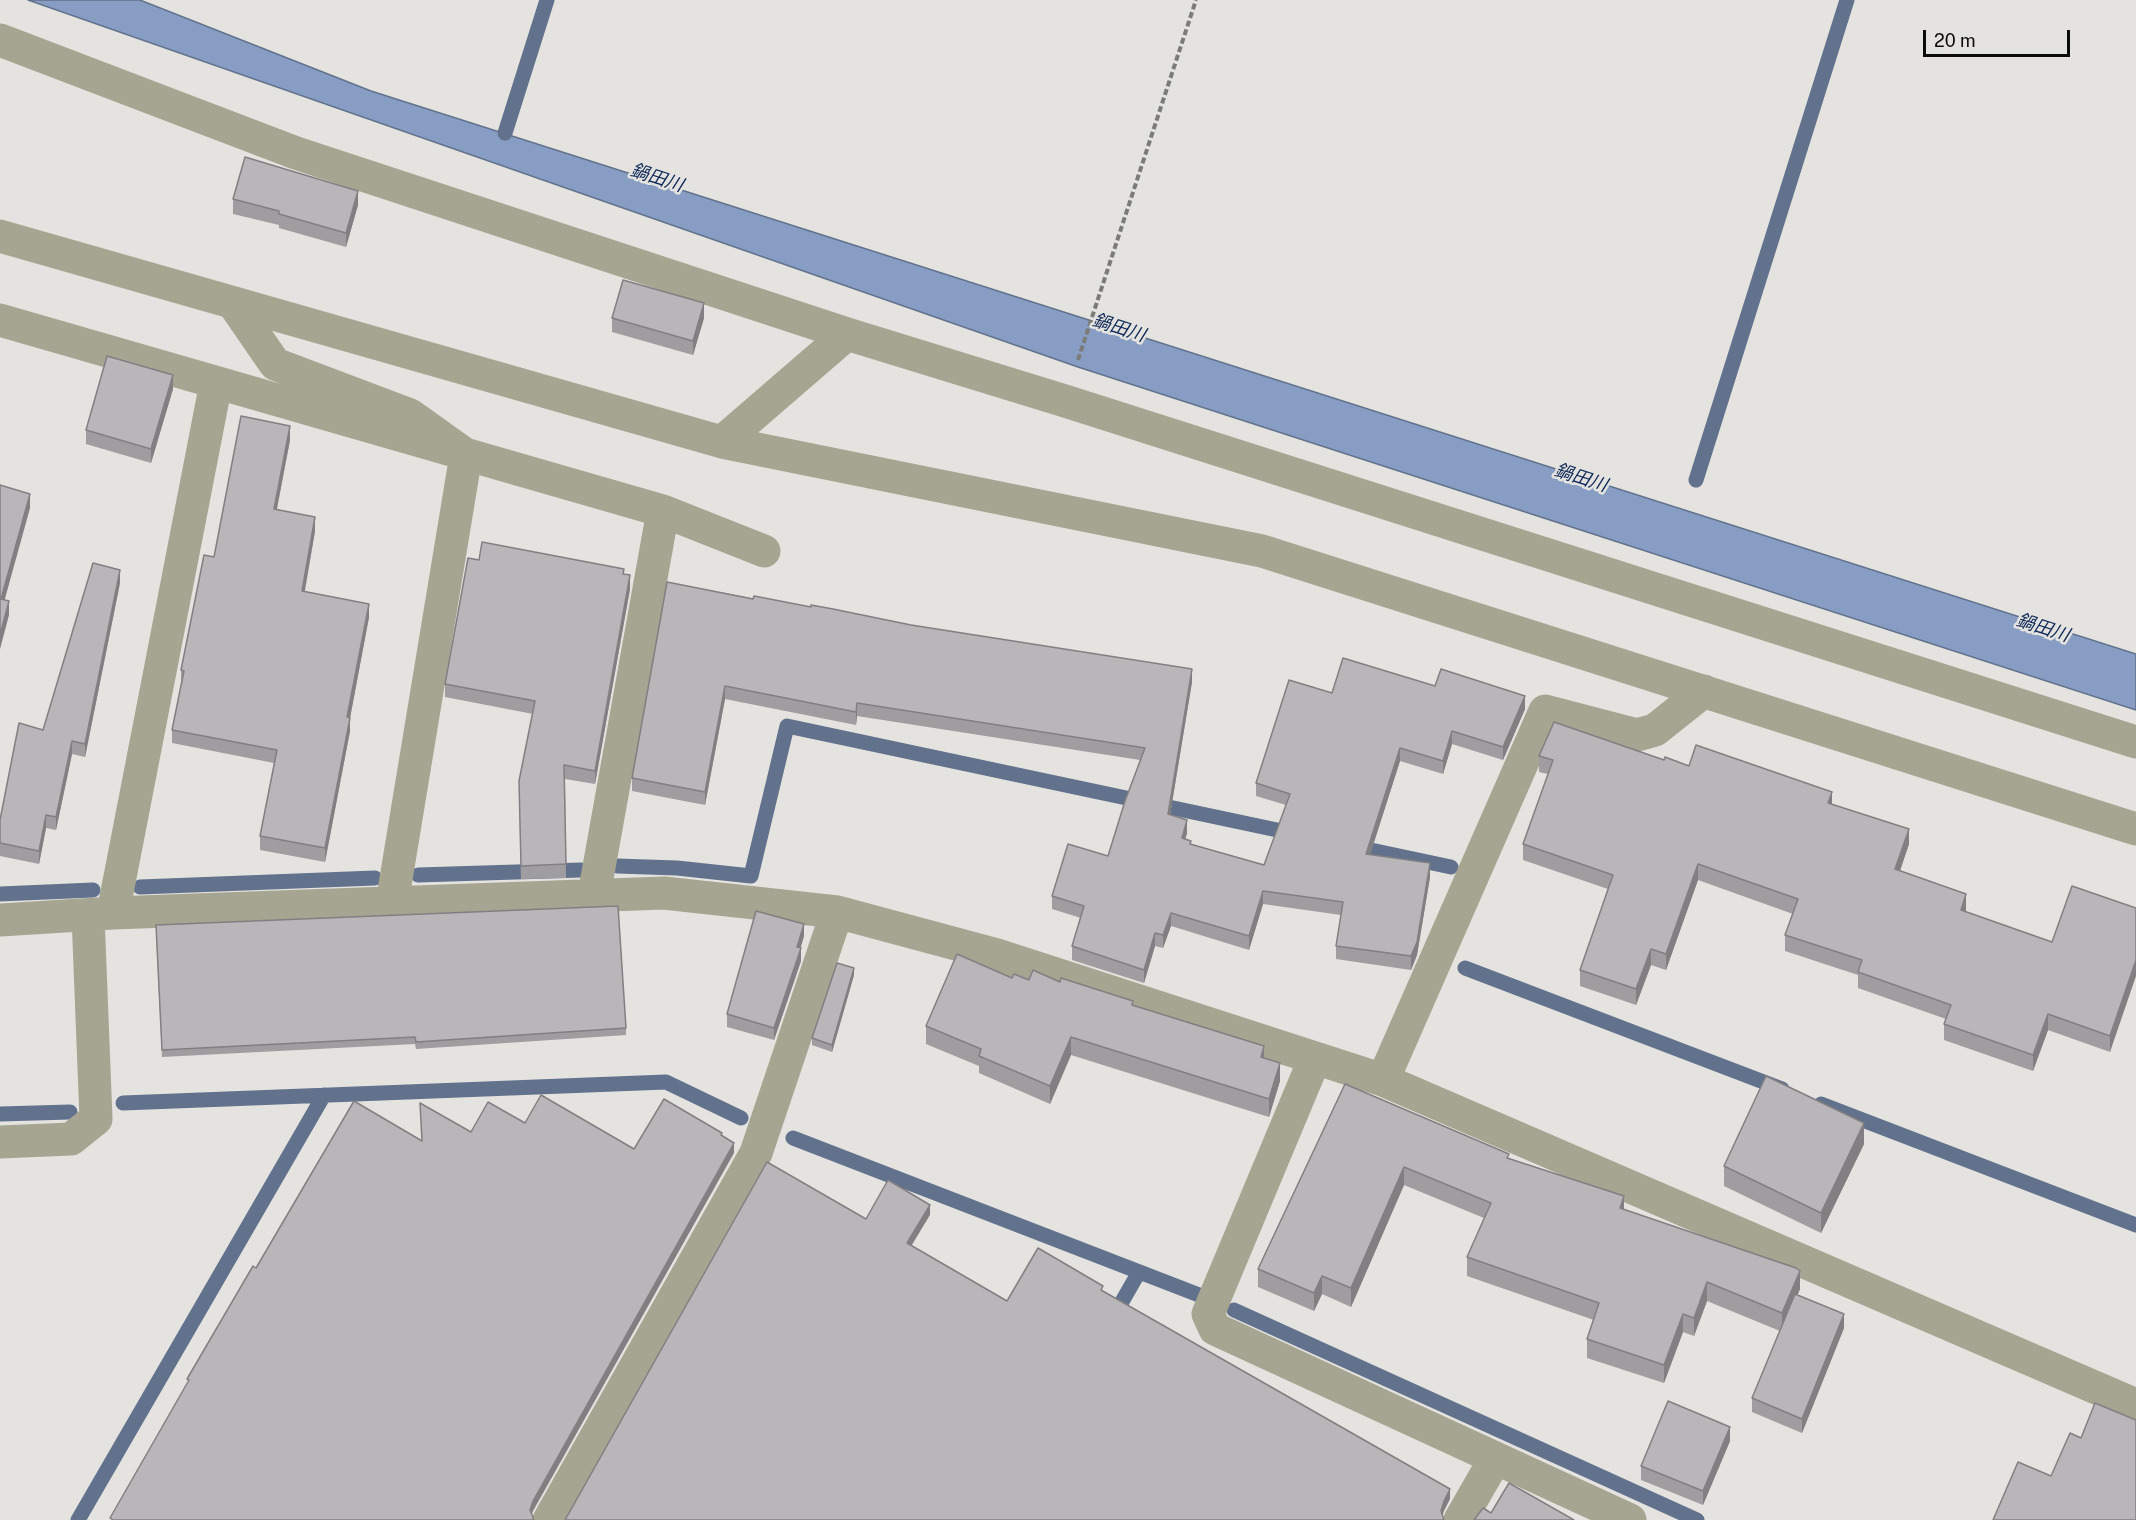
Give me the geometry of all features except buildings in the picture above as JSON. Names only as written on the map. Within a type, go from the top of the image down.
[{"type":"street","points":[[0,40],[296,153],[847,334],[2136,742]]},
{"type":"street","points":[[0,236],[722,442],[1262,551],[2136,829]]},
{"type":"street","points":[[233,303],[275,364],[410,415],[466,455]]},
{"type":"street","points":[[0,320],[663,511],[764,551]]},
{"type":"street","points":[[722,442],[847,334]]},
{"type":"street","points":[[0,1142],[71,1139],[96,1119],[100,914],[216,383]]},
{"type":"street","points":[[392,903],[466,455]]},
{"type":"street","points":[[594,895],[663,511]]},
{"type":"street","points":[[1383,1080],[1545,711],[1637,735],[1655,730],[1704,691]]},
{"type":"street","points":[[0,920],[100,914],[664,893],[837,912],[997,955],[1383,1080],[2136,1405]]},
{"type":"street","points":[[549,1520],[756,1153],[837,912]]},
{"type":"street","points":[[1315,1058],[1208,1314],[1215,1329],[1630,1520]]},
{"type":"street","points":[[1460,1520],[1495,1459]]},
{"type":"path","points":[[1077,364],[1196,0]]},
{"type":"water","name":"鍋田川","points":[[28,0],[140,0],[371,91],[2136,654],[2136,710],[1078,367]]},
{"type":"waterway","points":[[505,133],[547,0]]},
{"type":"waterway","points":[[1696,480],[1847,0]]},
{"type":"waterway","points":[[617,866],[677,868],[751,876],[787,726],[1296,834]]},
{"type":"waterway","points":[[1352,846],[1451,867]]},
{"type":"waterway","points":[[418,875],[581,870]]},
{"type":"waterway","points":[[140,887],[375,878]]},
{"type":"waterway","points":[[0,894],[93,890]]},
{"type":"waterway","points":[[1465,968],[1782,1089]]},
{"type":"waterway","points":[[123,1103],[666,1082],[741,1118]]},
{"type":"waterway","points":[[78,1520],[324,1095]]},
{"type":"waterway","points":[[1821,1104],[2136,1225]]},
{"type":"waterway","points":[[0,1114],[70,1112]]},
{"type":"waterway","points":[[793,1138],[1199,1295]]},
{"type":"waterway","points":[[1112,1319],[1139,1272]]},
{"type":"waterway","points":[[1234,1310],[1697,1520]]}]
